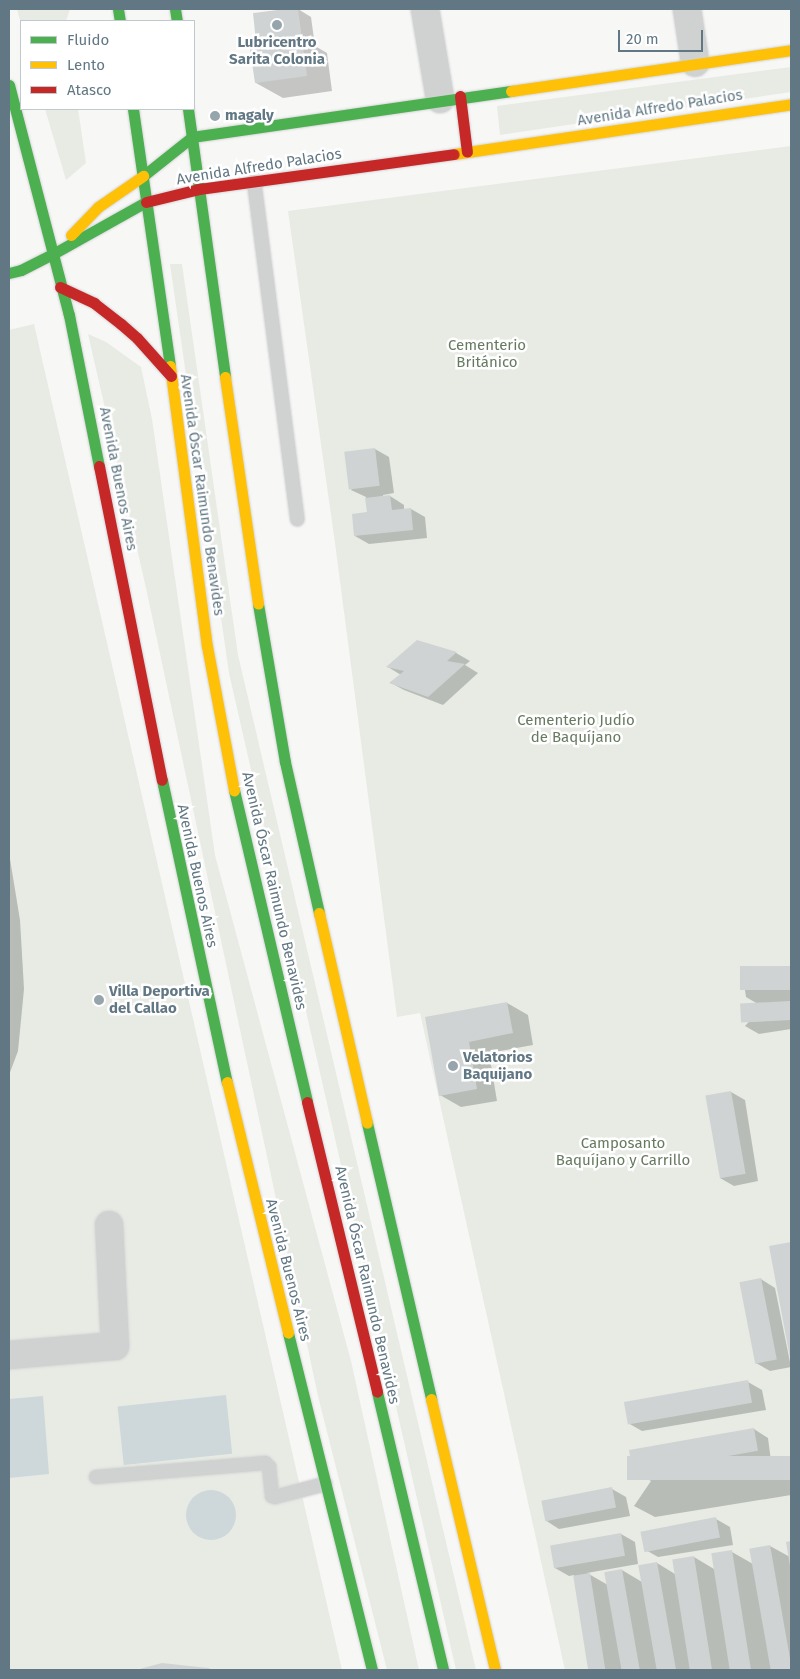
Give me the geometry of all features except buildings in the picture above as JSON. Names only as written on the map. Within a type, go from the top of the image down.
[{"type":"main road","name":"Avenida Alfredo Palacios","points":[[51,255],[98,207],[143,176],[192,137],[695,62],[791,50]]},
{"type":"main road","name":"Avenida Buenos Aires","points":[[9,85],[88,404],[162,782],[256,1205],[372,1670]]},
{"type":"main road","points":[[450,98],[467,152]]},
{"type":"main road","name":"Avenida Alfredo Palacios","points":[[51,255],[146,202],[199,189],[791,104]]},
{"type":"main road","name":"Avenida Óscar Raimundo Benavides","points":[[133,110],[207,646],[236,798],[443,1670]]},
{"type":"main road","points":[[188,110],[265,654],[283,753],[402,1276],[495,1670]]},
{"type":"main road","points":[[9,273],[21,270],[51,255]]},
{"type":"main road","points":[[60,286],[94,304],[121,324],[138,338],[171,376]]},
{"type":"street","points":[[425,9],[450,98]]},
{"type":"street","points":[[688,9],[695,62]]},
{"type":"street","points":[[9,1355],[115,1346],[109,1225]]},
{"type":"lane","points":[[254,181],[297,519]]},
{"type":"lane","points":[[96,1477],[265,1463],[269,1467],[272,1496],[275,1497],[325,1484]]},
{"type":"green space","points":[[17,9],[70,9],[66,20],[20,20]]},
{"type":"green space","points":[[791,67],[791,92],[500,135],[497,106]]},
{"type":"green space","points":[[45,110],[78,110],[86,163],[66,180]]},
{"type":"green space","points":[[791,146],[791,1670],[565,1670],[420,1013],[397,1017],[335,543],[288,211]]},
{"type":"green space","points":[[170,264],[182,264],[238,655],[476,1670],[456,1670],[229,673]]},
{"type":"green space","name":"Villa Deportiva del Callao","points":[[34,324],[342,1670],[9,1670],[9,330]]},
{"type":"green space","points":[[88,334],[106,342],[141,367],[152,419],[215,855],[351,1361],[419,1670],[387,1670],[318,1396],[146,588]]},
{"type":"shaded area","points":[[226,1395],[232,1454],[124,1465],[118,1406]]},
{"type":"shaded area","points":[[43,1396],[49,1474],[9,1478],[9,1399]]},
{"type":"shaded area","points":[[206,1490],[216,1490],[229,1497],[236,1510],[236,1520],[229,1533],[216,1540],[206,1540],[197,1536],[190,1529],[186,1520],[186,1510],[190,1501],[197,1494]]},
{"type":"traffic: fast","points":[[118,9],[120,20]]},
{"type":"traffic: fast","points":[[175,9],[177,20]]},
{"type":"traffic: fast","points":[[9,85],[69,315],[99,466]]},
{"type":"traffic: fast","points":[[143,176],[192,137],[511,91]]},
{"type":"traffic: fast","points":[[133,110],[170,366]]},
{"type":"traffic: fast","points":[[188,110],[225,377]]},
{"type":"traffic: fast","points":[[9,273],[21,270],[51,255],[146,202]]},
{"type":"traffic: fast","points":[[258,604],[285,762],[319,913]]},
{"type":"traffic: fast","points":[[162,780],[227,1082]]},
{"type":"traffic: fast","points":[[234,790],[307,1102]]},
{"type":"traffic: fast","points":[[367,1123],[431,1399]]},
{"type":"traffic: fast","points":[[288,1333],[372,1670]]},
{"type":"traffic: fast","points":[[377,1392],[443,1670]]},
{"type":"traffic: slow","points":[[511,91],[791,50]]},
{"type":"traffic: slow","points":[[454,154],[791,104]]},
{"type":"traffic: slow","points":[[71,235],[98,207],[143,176]]},
{"type":"traffic: slow","points":[[170,366],[207,646],[234,790]]},
{"type":"traffic: slow","points":[[225,377],[258,604]]},
{"type":"traffic: slow","points":[[319,913],[367,1123]]},
{"type":"traffic: slow","points":[[227,1082],[288,1333]]},
{"type":"traffic: slow","points":[[431,1399],[495,1670]]},
{"type":"traffic: jam","points":[[460,96],[467,152]]},
{"type":"traffic: jam","points":[[146,202],[199,189],[454,154]]},
{"type":"traffic: jam","points":[[60,287],[94,303],[121,324],[137,338],[171,376]]},
{"type":"traffic: jam","points":[[99,466],[162,780]]},
{"type":"traffic: jam","points":[[307,1102],[377,1392]]},
{"type":"place","name":"Lubricentro Sarita Colonia","points":[[277,25]]},
{"type":"place","name":"magaly","points":[[215,116]]},
{"type":"place","name":"Villa Deportiva del Callao","points":[[99,1000]]},
{"type":"place","name":"Velatorios Baquijano","points":[[453,1066]]},
{"type":"park label","name":"Cementerio Británico","points":[[487,354]]},
{"type":"park label","name":"Cementerio Judío de Baquíjano","points":[[576,728]]},
{"type":"park label","name":"Camposanto Baquíjano y Carrillo","points":[[623,1152]]}]
